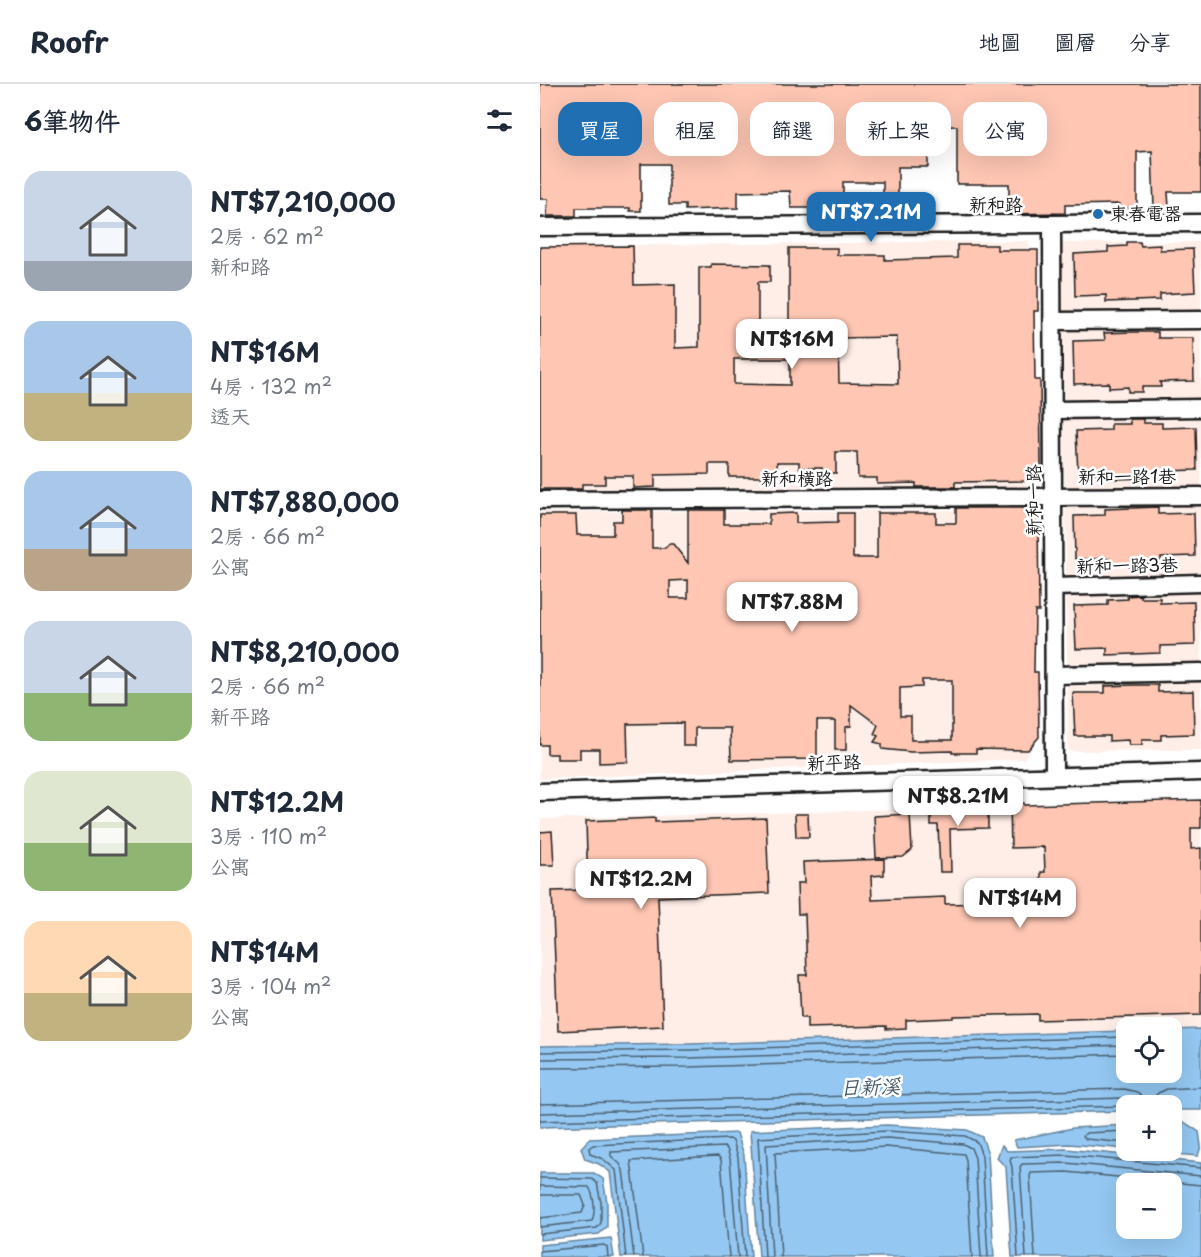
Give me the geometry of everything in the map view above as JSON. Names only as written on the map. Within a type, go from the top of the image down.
[{"type":"street","name":"新和路","points":[[540,227],[1201,223]]},
{"type":"street","name":"新和一路","points":[[1052,224],[1054,776]]},
{"type":"street","points":[[1053,321],[1201,320]]},
{"type":"street","points":[[1053,410],[1201,408]]},
{"type":"street","name":"新和一路1巷","points":[[1053,498],[1201,496]]},
{"type":"street","name":"新和橫路","points":[[540,500],[1053,498]]},
{"type":"street","name":"新和一路3巷","points":[[1054,587],[1201,583]]},
{"type":"street","points":[[1054,675],[1201,672]]},
{"type":"street","name":"新平路","points":[[540,792],[1201,772]]},
{"type":"shaded area","points":[[1029,241],[1035,478],[1022,488],[540,493],[540,246]]},
{"type":"shaded area","points":[[1201,242],[1201,750],[1068,751],[1062,243]]},
{"type":"shaded area","points":[[1017,510],[1031,520],[1036,740],[1024,759],[540,779],[540,512]]},
{"type":"shaded area","points":[[1201,801],[1201,1029],[1182,1029],[1182,1017],[1116,1017],[1116,1031],[690,1044],[540,1046],[540,819]]},
{"type":"water","name":"日新溪","points":[[1201,1029],[1201,1110],[1182,1110],[1182,1095],[1116,1095],[1116,1111],[540,1127],[540,1046],[690,1044],[1116,1031],[1116,1083],[1182,1083],[1182,1030]]},
{"type":"water","points":[[1182,1122],[1199,1132],[1201,1146],[1198,1156],[1182,1155]]},
{"type":"water","points":[[887,1125],[967,1130],[982,1137],[988,1154],[994,1257],[759,1257],[750,1131]]},
{"type":"water","points":[[1116,1126],[1116,1148],[1069,1144],[1017,1147],[1014,1140],[1073,1128]]},
{"type":"water","points":[[737,1133],[744,1155],[751,1257],[621,1257],[610,1172],[599,1164],[585,1159],[581,1148],[589,1139]]},
{"type":"water","points":[[1002,1145],[1007,1151],[1066,1149],[1116,1154],[1116,1161],[1201,1163],[1201,1257],[1012,1257],[1006,1167],[997,1158]]},
{"type":"water","points":[[540,1173],[594,1173],[603,1179],[607,1202],[607,1227],[599,1234],[540,1240]]},
{"type":"water","points":[[611,1238],[614,1257],[540,1257],[540,1245]]},
{"type":"building","points":[[540,84],[1201,84],[1201,192],[1168,192],[1169,208],[1154,208],[1152,151],[1137,152],[1137,208],[1119,208],[1119,204],[1065,205],[1065,213],[1009,214],[1009,184],[957,184],[957,126],[951,126],[951,102],[846,102],[846,156],[928,156],[928,167],[898,167],[898,205],[883,205],[883,182],[843,182],[843,208],[791,208],[790,191],[738,192],[738,208],[685,210],[685,205],[669,205],[669,164],[641,164],[641,211],[630,211],[630,208],[576,208],[576,216],[547,216],[548,199],[540,199]]},
{"type":"building","points":[[1127,242],[1140,242],[1141,246],[1160,245],[1160,250],[1193,249],[1195,292],[1160,294],[1160,300],[1106,302],[1106,295],[1075,296],[1074,254],[1108,252],[1108,247],[1127,246]]},
{"type":"building","points":[[957,245],[997,245],[997,250],[1038,250],[1038,311],[1034,311],[1035,380],[1040,380],[1041,465],[1026,481],[955,482],[955,487],[916,487],[916,483],[877,484],[877,478],[858,478],[857,452],[836,452],[836,473],[822,473],[822,468],[799,468],[799,462],[777,462],[777,477],[729,477],[729,464],[709,464],[709,474],[655,475],[655,487],[633,488],[633,476],[605,476],[605,484],[582,484],[582,489],[540,489],[540,247],[633,246],[634,285],[675,284],[675,348],[699,347],[699,267],[711,267],[711,264],[770,265],[770,282],[758,282],[758,333],[789,333],[789,248],[837,248],[837,255],[885,255],[885,260],[957,258]],"holes":[[[897,337],[898,384],[839,383],[838,338]],[[734,359],[790,359],[790,385],[734,384]]]},
{"type":"building","points":[[1158,332],[1158,338],[1193,338],[1194,381],[1160,382],[1161,387],[1142,387],[1142,392],[1128,392],[1128,387],[1109,388],[1109,383],[1074,384],[1073,341],[1105,340],[1104,333]]},
{"type":"building","points":[[1130,419],[1143,419],[1143,423],[1162,423],[1162,428],[1196,427],[1197,470],[1162,471],[1162,478],[1109,479],[1109,473],[1078,474],[1076,431],[1111,430],[1111,424],[1130,424]]},
{"type":"building","points":[[1158,507],[1158,514],[1194,513],[1195,556],[1161,557],[1161,563],[1142,563],[1142,567],[1129,567],[1129,563],[1110,564],[1110,559],[1075,559],[1074,516],[1105,515],[1105,509]]},
{"type":"building","points":[[956,508],[1026,508],[1038,519],[1039,611],[1035,611],[1034,672],[1038,672],[1039,737],[1028,750],[976,749],[976,753],[952,753],[952,751],[911,752],[882,749],[882,744],[874,742],[878,736],[874,734],[878,725],[851,705],[851,726],[846,727],[846,750],[835,750],[835,721],[817,721],[817,759],[731,760],[730,728],[695,728],[695,746],[683,746],[683,723],[627,724],[628,762],[599,763],[599,749],[580,749],[580,759],[557,759],[557,754],[547,754],[547,745],[540,745],[540,515],[576,515],[577,535],[613,535],[613,521],[622,521],[622,510],[652,510],[652,548],[665,548],[673,544],[688,563],[688,510],[724,510],[724,524],[769,524],[769,514],[796,513],[796,523],[838,522],[838,513],[853,513],[853,558],[877,558],[877,513],[936,513],[936,523],[956,523]],"holes":[[[688,580],[688,598],[670,598],[670,581]],[[922,680],[952,680],[952,740],[911,740],[911,716],[900,716],[900,688],[922,687]]]},
{"type":"building","points":[[1141,595],[1141,598],[1160,598],[1160,603],[1194,602],[1195,645],[1160,646],[1160,653],[1107,655],[1107,648],[1076,649],[1074,606],[1108,605],[1108,600],[1128,599],[1127,596]]},
{"type":"building","points":[[1158,685],[1158,692],[1193,691],[1194,734],[1161,735],[1161,740],[1142,740],[1142,745],[1129,745],[1128,740],[1109,741],[1109,736],[1075,736],[1073,693],[1105,693],[1105,686]]},
{"type":"building","points":[[1201,800],[1201,828],[1191,828],[1191,849],[1201,848],[1201,1015],[1038,1020],[1038,1014],[953,1016],[953,1018],[906,1020],[906,1028],[886,1029],[886,1026],[807,1028],[807,1018],[801,1018],[799,975],[807,975],[805,914],[798,914],[797,883],[804,883],[803,862],[884,859],[884,875],[871,876],[872,900],[945,897],[945,904],[993,903],[993,893],[1041,892],[1041,872],[1045,872],[1044,847],[1011,848],[1010,804],[1024,803],[1024,805]]},
{"type":"building","points":[[967,804],[992,804],[992,815],[988,815],[988,828],[950,829],[951,872],[940,872],[938,825],[931,825],[931,810],[961,809]]},
{"type":"building","points":[[795,814],[808,814],[809,837],[796,837]]},
{"type":"building","points":[[910,814],[912,850],[903,857],[876,858],[874,816]]},
{"type":"building","points":[[655,818],[655,822],[766,818],[769,893],[658,897],[663,1026],[558,1031],[552,891],[588,890],[586,821]]},
{"type":"building","points":[[552,831],[554,865],[540,865],[540,832]]},
{"type":"place","name":"東春電器","points":[[1098,214]]}]
